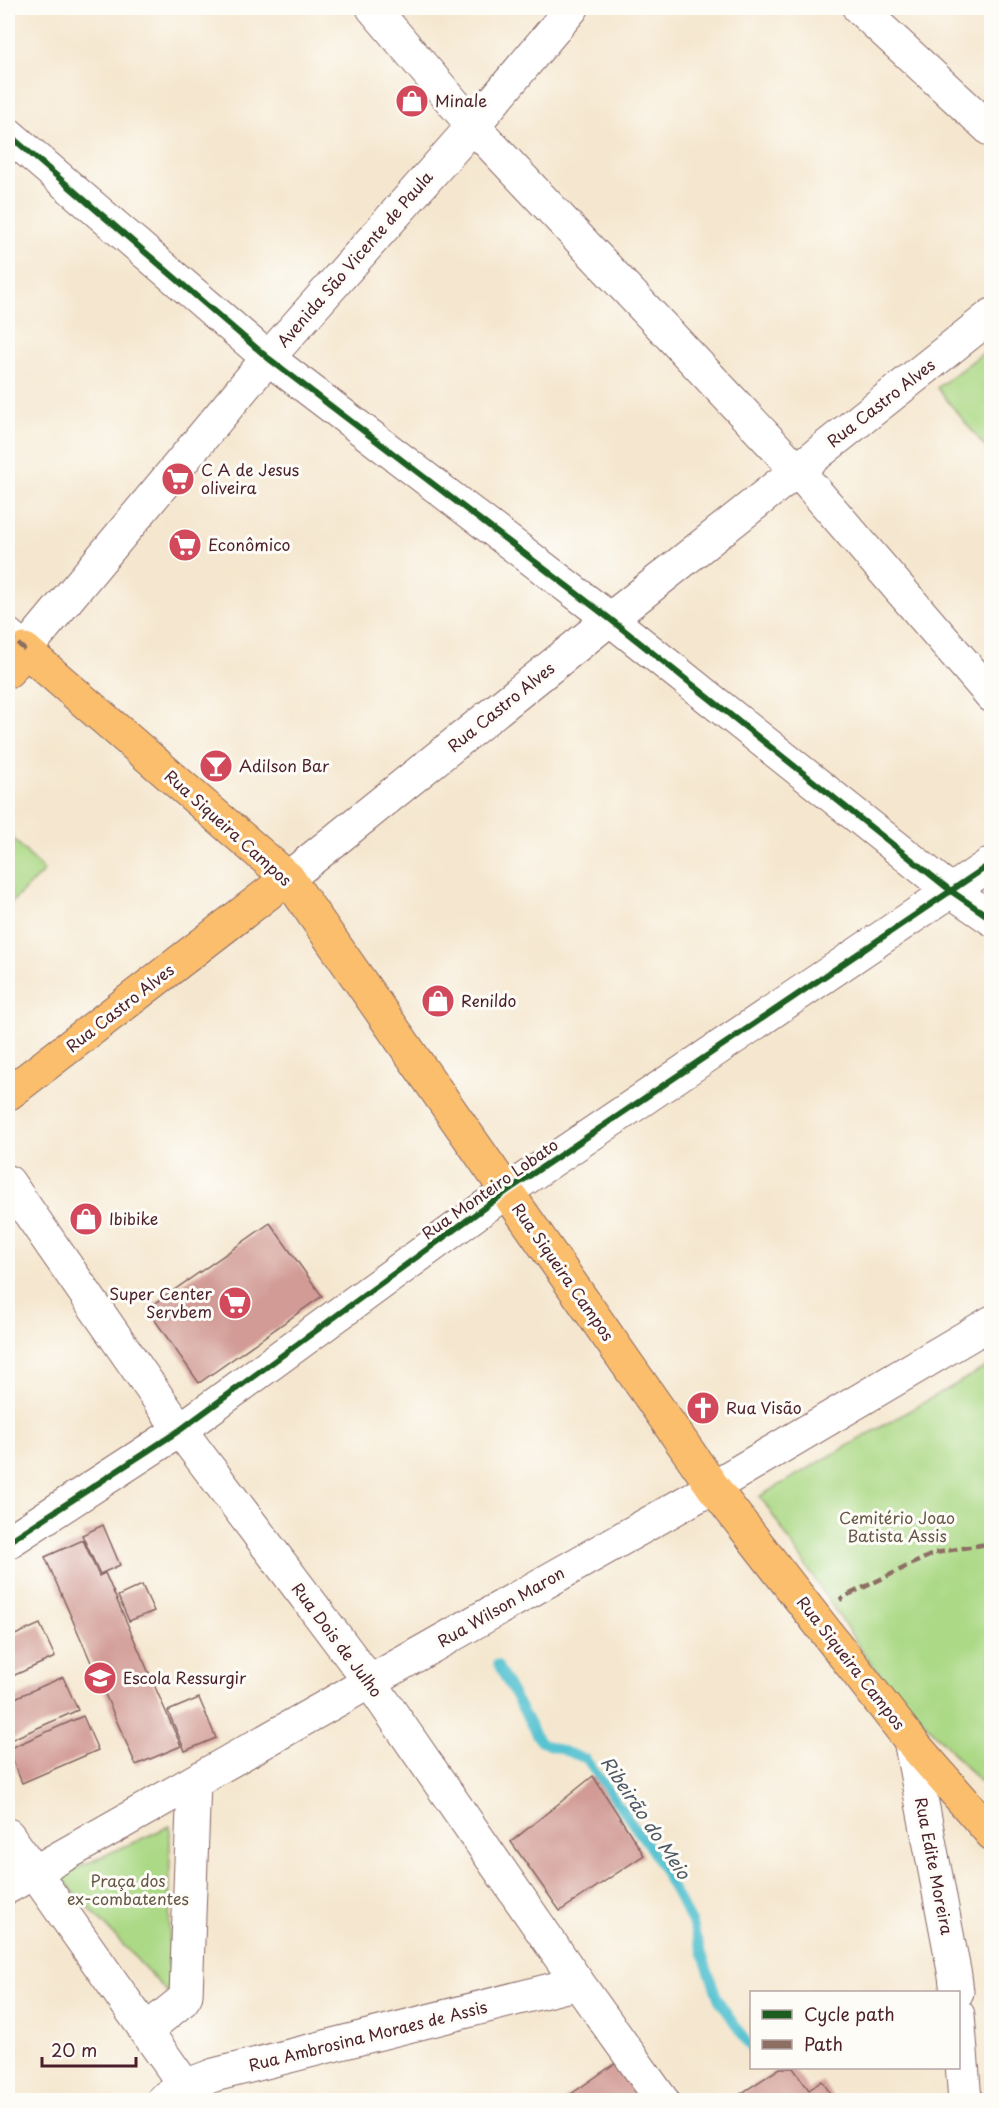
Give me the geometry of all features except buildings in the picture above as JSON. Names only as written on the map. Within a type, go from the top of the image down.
[{"type":"main road","name":"Rua Siqueira Campos","points":[[13,652],[288,878],[713,1487],[910,1740],[992,1834]]},
{"type":"main road","name":"Rua Castro Alves","points":[[8,1094],[288,878]]},
{"type":"street","points":[[373,8],[473,126],[797,470],[992,696]]},
{"type":"street","name":"Avenida São Vicente de Paula","points":[[13,652],[473,126],[572,8]]},
{"type":"street","points":[[859,8],[992,131]]},
{"type":"street","points":[[8,134],[268,358],[610,619],[951,891],[992,919]]},
{"type":"street","name":"Rua Castro Alves","points":[[288,878],[992,315]]},
{"type":"street","name":"Rua Monteiro Lobato","points":[[8,1542],[180,1430],[507,1191],[992,863]]},
{"type":"street","name":"Rua Dois de Julho","points":[[8,1182],[180,1430],[370,1682],[578,1983],[662,2100]]},
{"type":"street","name":"Rua Wilson Maron","points":[[21,1880],[713,1487],[992,1322]]},
{"type":"street","name":"Rua Edite Moreira","points":[[910,1740],[957,1991]]},
{"type":"street","points":[[145,2031],[182,2001],[186,1995],[194,1782]]},
{"type":"street","points":[[8,1835],[21,1880],[145,2031],[181,2096]]},
{"type":"street","name":"Rua Ambrosina Moraes de Assis","points":[[181,2096],[214,2075],[578,1983]]},
{"type":"street","points":[[960,2039],[965,2100]]},
{"type":"green space","points":[[991,347],[991,454],[937,388]]},
{"type":"green space","points":[[8,833],[44,871],[8,906]]},
{"type":"green space","name":"Cemitério Joao Batista Assis","points":[[991,1364],[991,1794],[870,1663],[760,1496]]},
{"type":"green space","name":"Praça dos ex-combatentes","points":[[170,1826],[169,1994],[59,1876]]},
{"type":"waterway","name":"Ribeirão do Meio","points":[[497,1664],[540,1742],[586,1759],[653,1853],[691,1921],[718,1999],[750,2047]]},
{"type":"marked path","points":[[8,635],[25,650]]},
{"type":"marked path","points":[[850,1594],[935,1553],[992,1543]]},
{"type":"cycle path","points":[[8,134],[268,358],[610,619],[951,891],[992,919]]},
{"type":"cycle path","points":[[8,1542],[180,1430],[507,1191],[992,863]]},
{"type":"place","name":"Minale","points":[[412,101]]},
{"type":"place","name":"C A de Jesus oliveira","points":[[178,479]]},
{"type":"place","name":"Econômico","points":[[185,545]]},
{"type":"place","name":"Adilson Bar","points":[[216,766]]},
{"type":"place","name":"Renildo","points":[[438,1001]]},
{"type":"place","name":"Ibibike","points":[[86,1219]]},
{"type":"place","name":"Super Center Servbem","points":[[235,1303]]},
{"type":"place","name":"Rua Visão","points":[[703,1408]]},
{"type":"place","name":"Escola Ressurgir","points":[[100,1678]]}]
